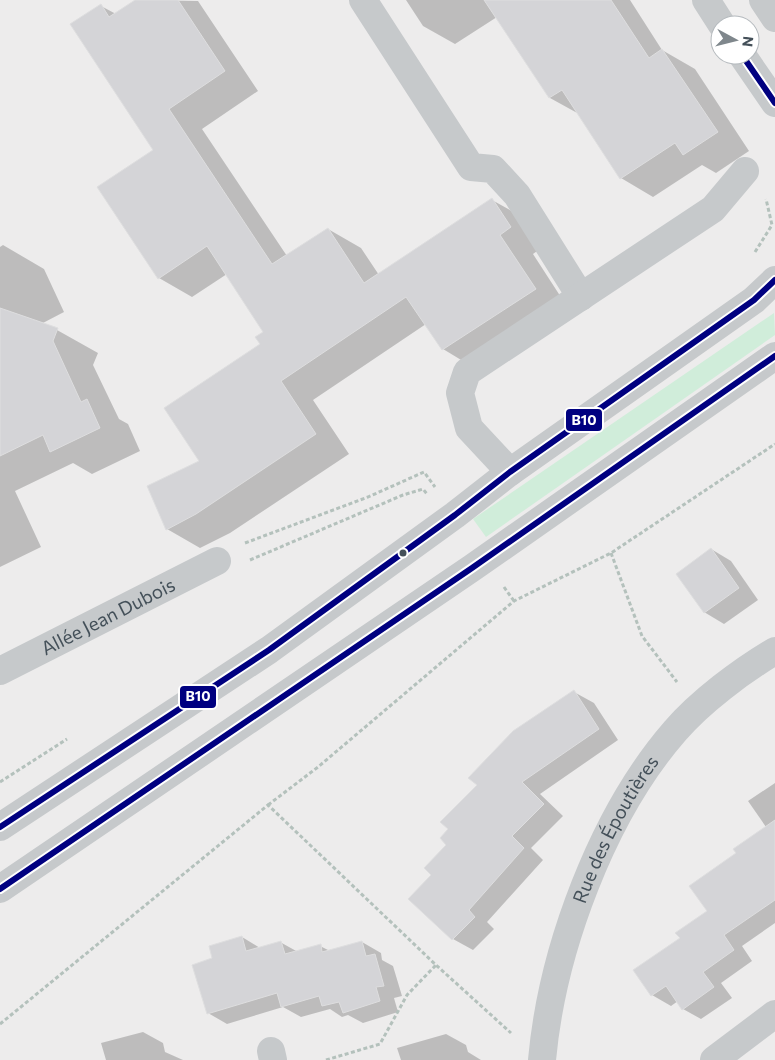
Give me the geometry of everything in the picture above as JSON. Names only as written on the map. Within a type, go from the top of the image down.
[{"type":"street","points":[[363,0],[471,167],[493,169],[517,195],[580,297]]},
{"type":"street","points":[[706,0],[716,15]]},
{"type":"street","points":[[763,0],[775,18]]},
{"type":"street","points":[[749,65],[775,103]]},
{"type":"street","points":[[510,472],[469,428],[460,393],[467,372],[713,209],[745,170]]},
{"type":"street","points":[[0,827],[269,650],[450,519],[510,472],[754,300],[774,281]]},
{"type":"street","points":[[0,889],[472,568],[775,356]]},
{"type":"street","name":"Allée Jean Dubois","points":[[0,671],[217,561]]},
{"type":"street","name":"Rue des Époutières","points":[[542,1060],[546,1022],[554,978],[582,894],[614,822],[655,756],[676,730],[698,709],[738,677],[775,651]]},
{"type":"street","points":[[714,1060],[775,1014]]},
{"type":"path","points":[[745,170],[768,202],[772,225],[754,251],[774,281]]},
{"type":"path","points":[[0,1024],[268,805],[318,767],[514,601],[611,553],[775,444]]},
{"type":"path","points":[[217,561],[233,567],[403,495],[423,489],[429,497],[438,491]]},
{"type":"path","points":[[611,553],[642,636],[698,709]]},
{"type":"path","points":[[0,782],[72,736]]},
{"type":"path","points":[[268,805],[436,965],[514,1035]]},
{"type":"path","points":[[326,1060],[380,1044],[407,996],[436,965]]},
{"type":"green space","points":[[774,313],[775,335],[486,537],[473,519]]},
{"type":"building","points":[[135,0],[178,0],[225,71],[169,109],[272,264],[328,228],[364,283],[492,198],[511,227],[500,235],[536,289],[442,350],[406,297],[281,381],[316,434],[196,514],[166,530],[147,486],[199,461],[164,408],[260,344],[255,337],[263,332],[207,246],[158,279],[97,187],[153,150],[70,24],[101,4],[109,17]]},
{"type":"building","points":[[484,0],[611,0],[649,58],[662,49],[718,132],[683,155],[675,143],[620,179],[562,90],[549,98]]},
{"type":"building","points":[[0,308],[58,328],[53,341],[81,402],[87,399],[100,428],[50,452],[43,435],[0,456]]},
{"type":"building","points":[[711,548],[739,588],[704,613],[676,574]]},
{"type":"building","points":[[574,690],[599,729],[522,782],[544,804],[512,836],[524,848],[469,910],[475,917],[452,940],[408,899],[431,875],[424,868],[446,845],[440,838],[448,829],[440,822],[477,785],[468,778],[513,731]]},
{"type":"building","points":[[775,820],[775,900],[724,935],[734,950],[703,972],[714,987],[682,1010],[666,986],[651,996],[633,970],[680,938],[675,933],[707,911],[689,886],[736,853],[733,849]]},
{"type":"building","points":[[242,936],[246,951],[281,941],[285,954],[321,944],[322,952],[362,941],[366,956],[375,954],[384,986],[376,987],[380,1001],[343,1013],[339,1002],[322,1006],[319,996],[281,1007],[277,993],[207,1014],[192,965],[212,958],[209,946]]},
{"type":"transit line","name":"B10","points":[[749,65],[775,103]]},
{"type":"transit line","name":"B10","points":[[0,827],[269,650],[455,515],[510,472],[754,300],[775,280]]},
{"type":"transit line","name":"B10","points":[[0,889],[472,568],[775,356]]}]
